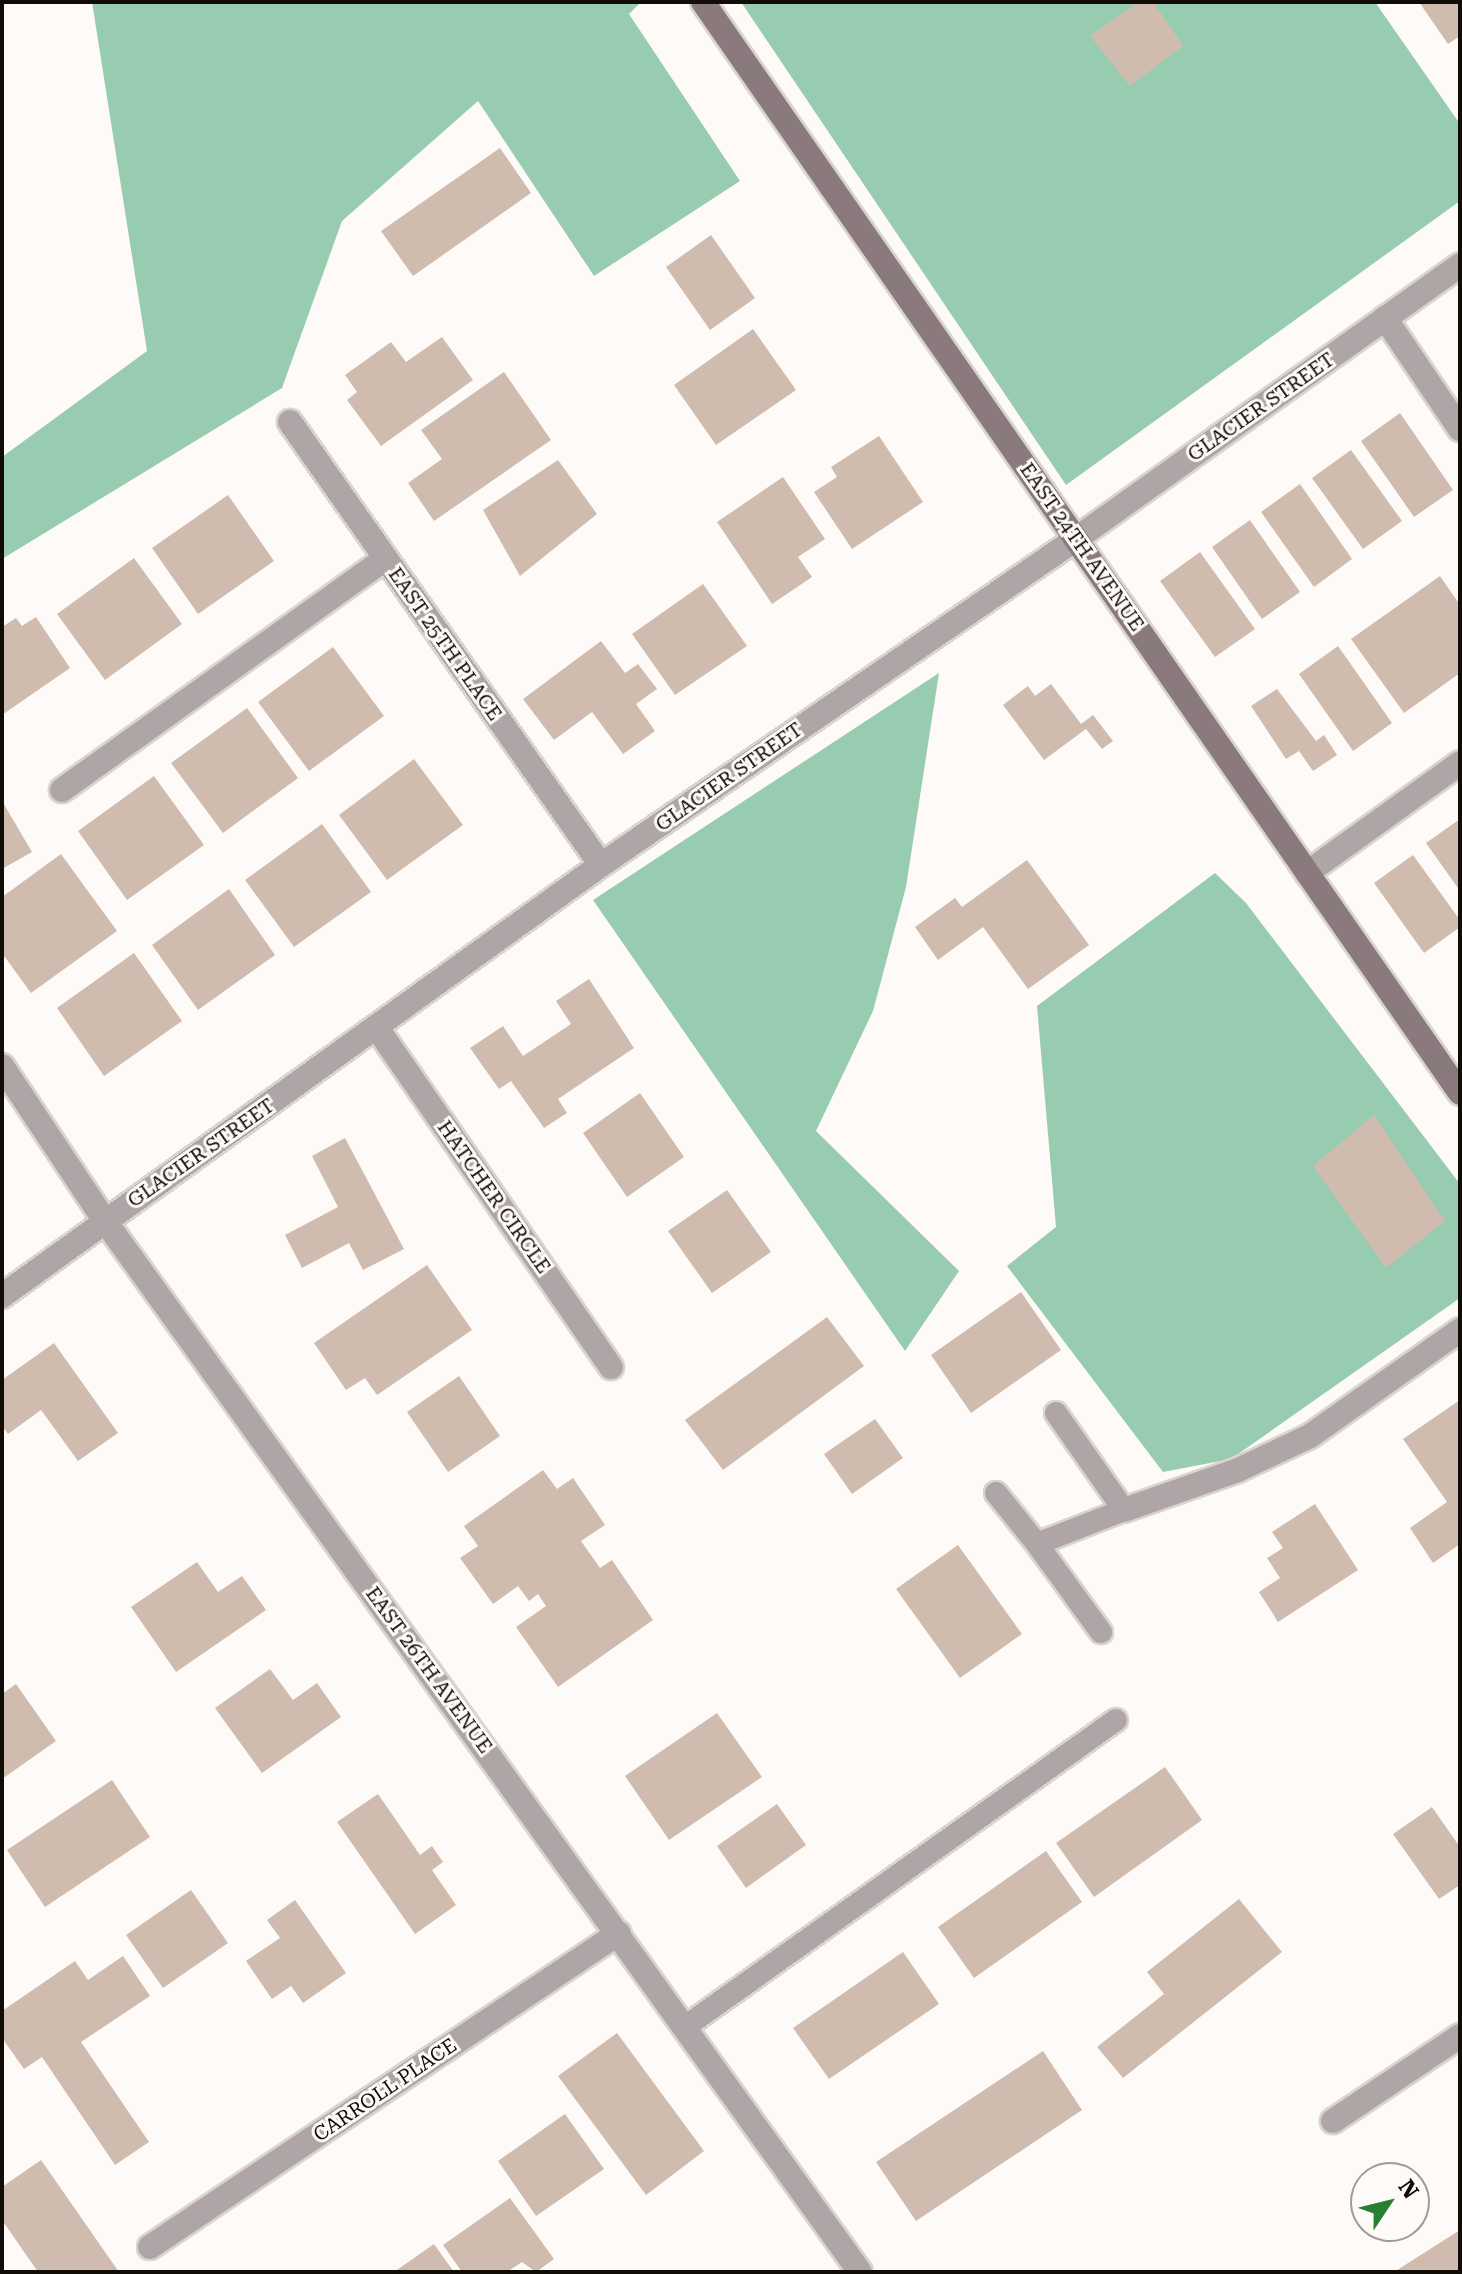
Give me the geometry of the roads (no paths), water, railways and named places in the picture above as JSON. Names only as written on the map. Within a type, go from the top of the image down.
[{"type":"street","name":"EAST 24TH AVENUE","points":[[703,2],[1460,1093]]},
{"type":"street","name":"GLACIER STREET","points":[[2,1296],[601,865],[1076,539],[1460,265]]},
{"type":"street","points":[[1385,318],[1460,429]]},
{"type":"street","name":"EAST 25TH PLACE","points":[[290,422],[601,865]]},
{"type":"street","points":[[62,790],[385,559]]},
{"type":"street","points":[[1307,873],[1460,763]]},
{"type":"street","name":"HATCHER CIRCLE","points":[[377,1028],[611,1367]]},
{"type":"street","name":"EAST 26TH AVENUE","points":[[2,1066],[105,1221],[860,2272]]},
{"type":"street","points":[[1124,1510],[1238,1470],[1310,1436],[1460,1330]]},
{"type":"street","name":"CARROLL PLACE","points":[[150,2247],[619,1933]]},
{"type":"street","points":[[1333,2121],[1460,2036]]},
{"type":"lane","points":[[1037,1544],[1124,1510],[1056,1413]]},
{"type":"lane","points":[[996,1493],[1101,1632]]},
{"type":"lane","points":[[685,2027],[1116,1720]]}]
